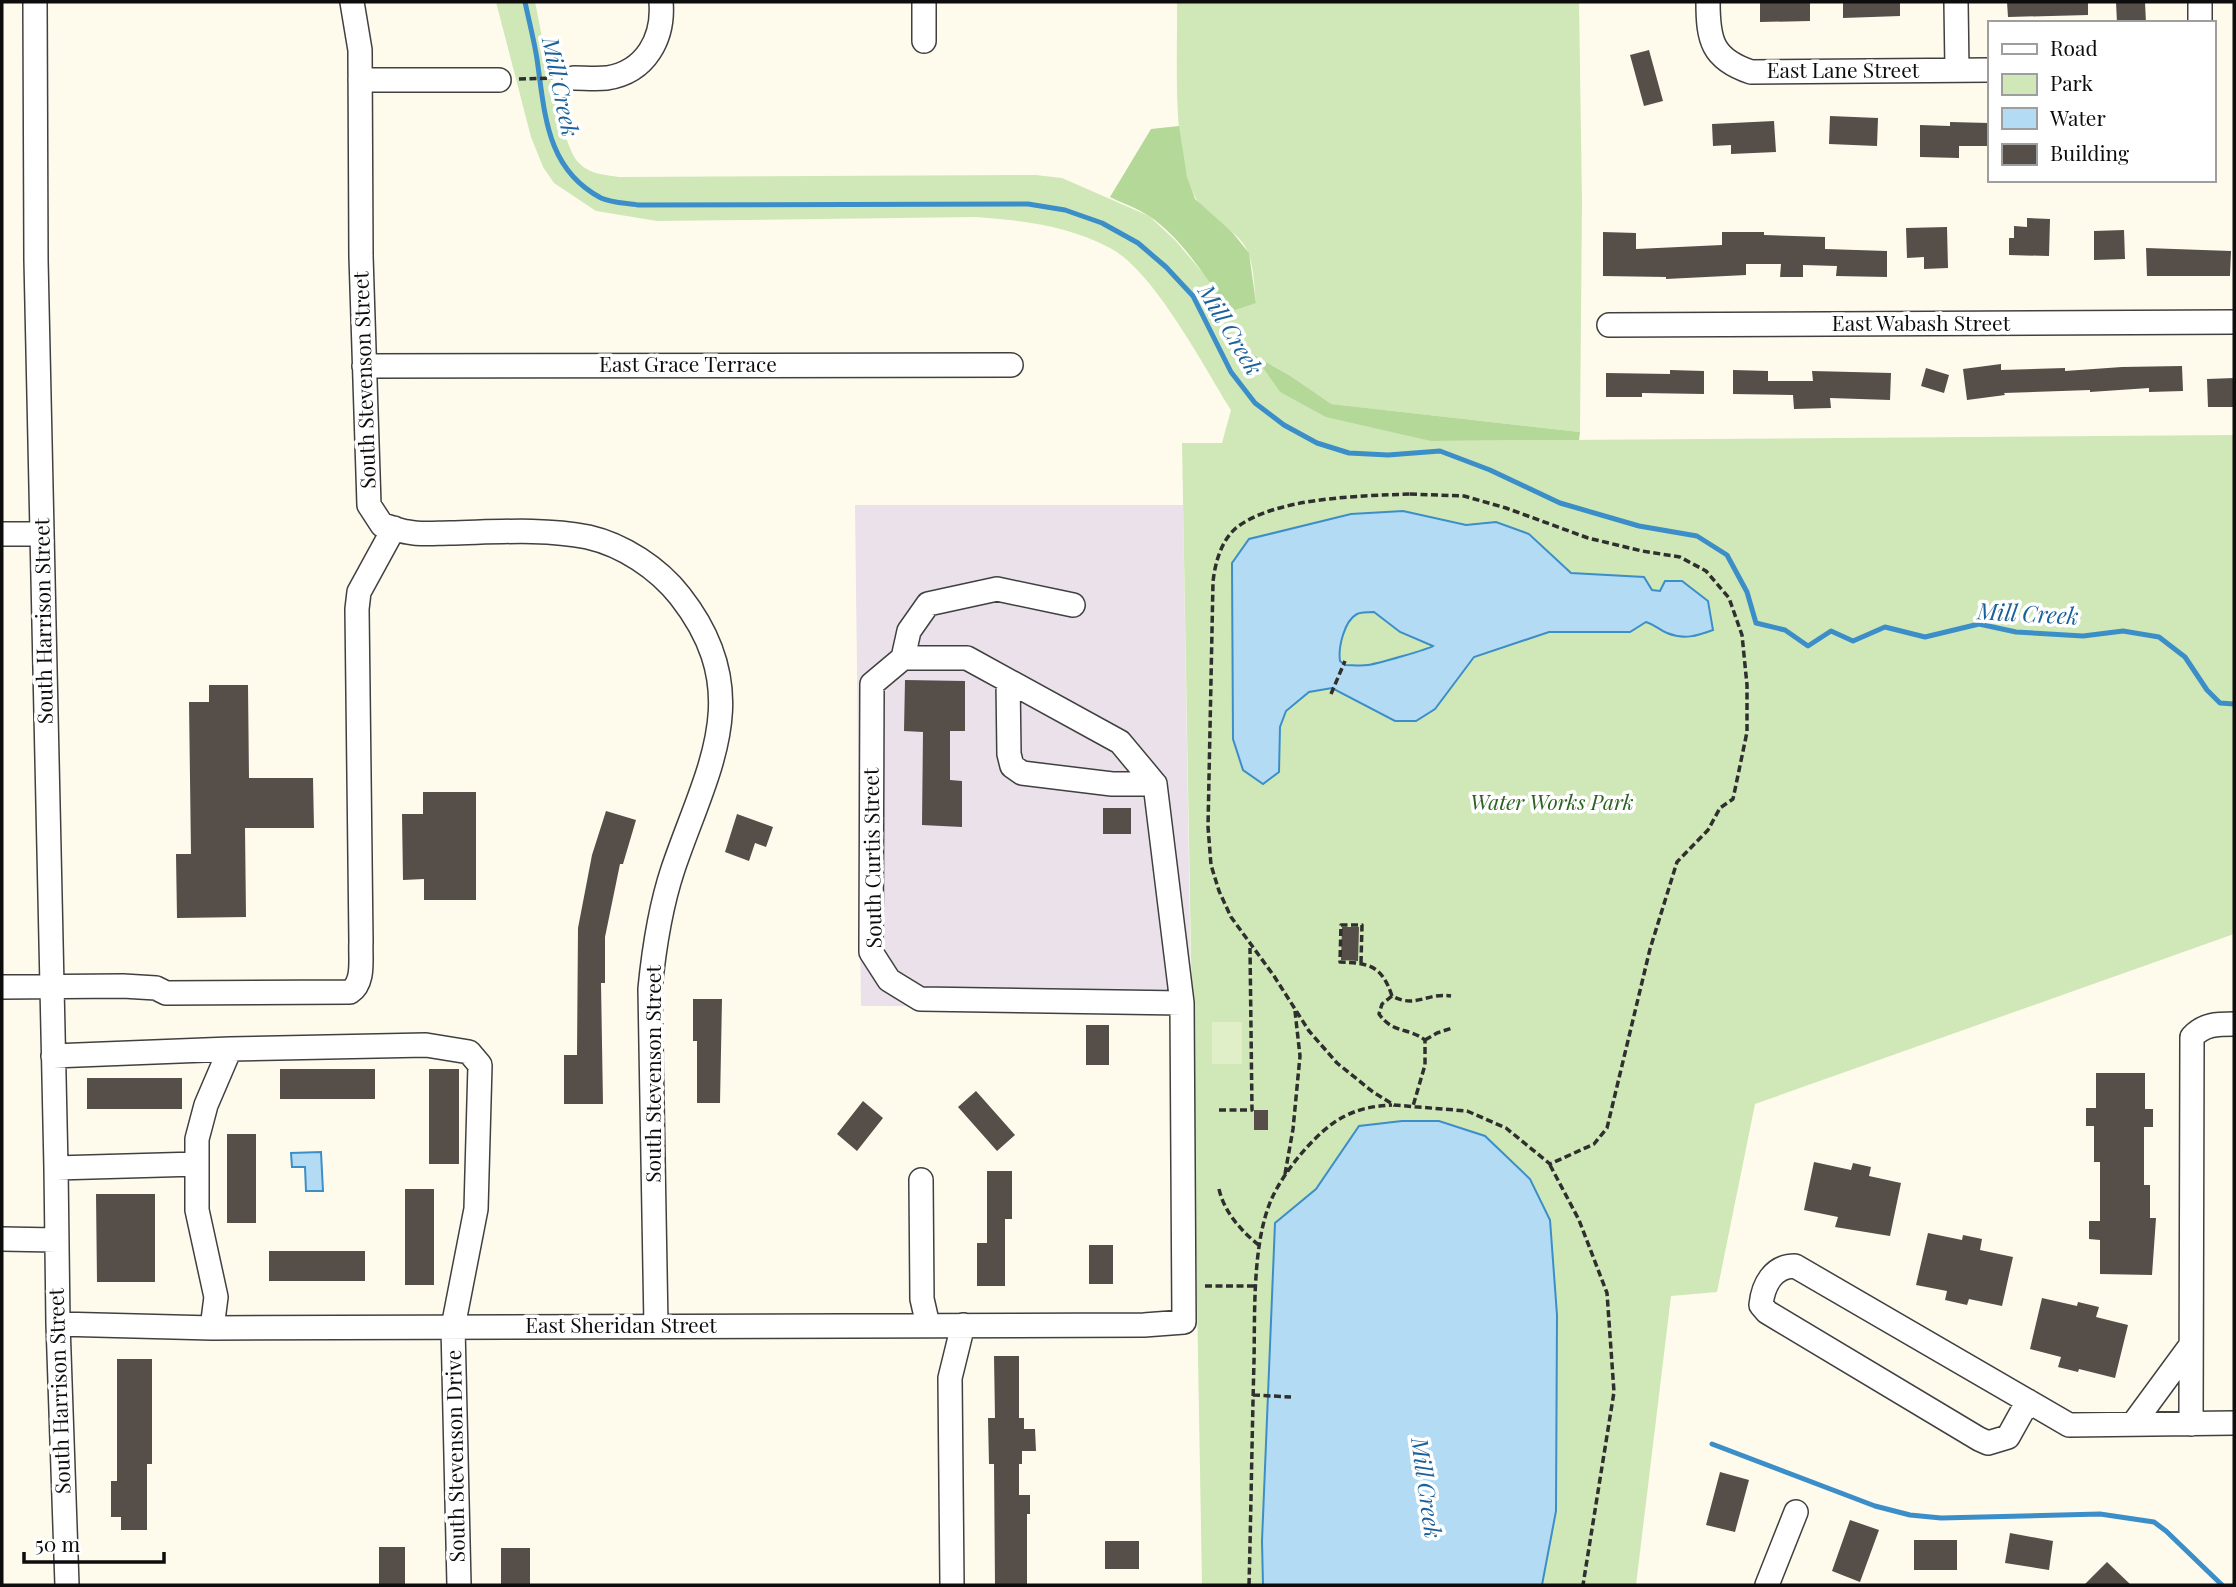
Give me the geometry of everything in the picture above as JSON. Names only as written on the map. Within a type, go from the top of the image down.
[{"type":"street","name":"South Harrison Street","points":[[35,2],[36,260],[56,1240],[67,1585]]},
{"type":"street","name":"South Stevenson Street","points":[[352,2],[358,31],[360,80],[361,256],[369,505],[382,525],[409,533],[558,532],[591,538],[621,550],[658,573],[694,613],[709,642],[718,673],[721,705],[714,759],[673,871],[655,937],[650,989],[656,1326]]},
{"type":"street","points":[[574,78],[607,78],[627,72],[644,60],[656,41],[662,21],[661,2]]},
{"type":"street","points":[[924,2],[924,41]]},
{"type":"street","name":"East Lane Street","points":[[1708,2],[1710,40],[1731,65],[1751,72],[1988,70]]},
{"type":"street","points":[[1956,2],[1957,70]]},
{"type":"street","points":[[2200,2],[2200,21]]},
{"type":"street","points":[[360,80],[499,80]]},
{"type":"street","name":"East Wabash Street","points":[[1609,325],[2234,322]]},
{"type":"street","name":"East Grace Terrace","points":[[365,366],[1012,365]]},
{"type":"street","points":[[2,987],[123,986],[156,988],[166,993],[350,992],[357,987],[360,980],[360,942],[357,609],[359,592],[394,528]]},
{"type":"street","points":[[2,534],[42,534]]},
{"type":"street","points":[[1073,606],[997,589],[928,604],[909,631],[903,658],[967,658],[1119,742],[1155,785],[1182,1003],[1183,1286]]},
{"type":"street","name":"South Curtis Street","points":[[903,658],[872,684],[871,952],[889,980],[920,999],[1182,1003]]},
{"type":"street","points":[[1008,681],[1009,754],[1012,766],[1022,773],[1112,784],[1155,785]]},
{"type":"street","points":[[2191,1424],[2192,1037],[2200,1028],[2234,1024]]},
{"type":"street","name":"South Stevenson Drive","points":[[54,1056],[426,1045],[469,1052],[480,1065],[476,1209],[453,1327],[459,1585]]},
{"type":"street","points":[[212,1328],[216,1297],[197,1210],[197,1139],[206,1105],[230,1049]]},
{"type":"street","points":[[56,1168],[197,1164]]},
{"type":"street","points":[[921,1180],[922,1299],[928,1325]]},
{"type":"street","points":[[2,1239],[56,1240]]},
{"type":"street","points":[[2028,1401],[2008,1437],[1989,1443],[1979,1439],[1767,1312],[1761,1305],[1762,1294],[1776,1270],[1795,1266],[2028,1401],[2069,1425],[2234,1423]]},
{"type":"street","name":"East Sheridan Street","points":[[58,1324],[212,1328],[1144,1325],[1184,1322],[1183,1286]]},
{"type":"street","points":[[952,1585],[950,1378],[963,1325]]},
{"type":"street","points":[[2133,1424],[2191,1345]]},
{"type":"street","points":[[1767,1585],[1796,1512]]},
{"type":"path","points":[[499,80],[574,78]]},
{"type":"path","points":[[1394,1105],[1337,1063],[1309,1031],[1274,976],[1231,917],[1210,865],[1208,827],[1213,582],[1221,550],[1237,528],[1270,511],[1309,502],[1388,495],[1464,496],[1506,508],[1588,538],[1680,557],[1706,571],[1729,598],[1742,635],[1747,685],[1747,732],[1733,799],[1720,808],[1708,830],[1677,862],[1650,949],[1607,1128],[1594,1144],[1550,1164]]},
{"type":"path","points":[[1331,694],[1345,661]]},
{"type":"path","points":[[1361,964],[1362,925],[1341,925],[1340,962],[1371,965],[1386,978],[1392,996]]},
{"type":"path","points":[[1219,1110],[1252,1110],[1250,946]]},
{"type":"path","points":[[1392,996],[1412,1003],[1438,993],[1451,996]]},
{"type":"path","points":[[1392,996],[1382,1004],[1379,1014],[1386,1024],[1415,1033],[1425,1040]]},
{"type":"path","points":[[1285,1174],[1293,1129],[1300,1056],[1295,1009]]},
{"type":"path","points":[[1425,1040],[1452,1028]]},
{"type":"path","points":[[1413,1106],[1425,1065],[1425,1040]]},
{"type":"path","points":[[1250,1585],[1255,1286],[1260,1246],[1271,1200],[1285,1174],[1318,1137],[1343,1117],[1370,1106],[1394,1105],[1467,1111],[1506,1128],[1550,1164],[1579,1220],[1607,1293],[1614,1392],[1583,1585]]},
{"type":"path","points":[[1219,1189],[1222,1200],[1244,1233],[1260,1246]]},
{"type":"path","points":[[1183,1286],[1255,1286]]},
{"type":"path","points":[[1253,1395],[1291,1397]]},
{"type":"shaded area","points":[[855,505],[1183,505],[1191,992],[1154,1007],[861,1006]]},
{"type":"green space","name":"Water Works Park","points":[[496,2],[535,2],[552,87],[565,134],[579,163],[592,172],[619,177],[1036,175],[1062,178],[1149,216],[1175,240],[1203,273],[1229,312],[1256,302],[1252,266],[1245,246],[1232,231],[1200,205],[1187,178],[1177,102],[1177,2],[1579,2],[1582,203],[1580,432],[1330,404],[1256,356],[1280,392],[1431,441],[2234,435],[2234,934],[1755,1104],[1717,1292],[1671,1296],[1636,1585],[1202,1585],[1182,443],[1222,443],[1231,410],[1177,322],[1144,277],[1110,248],[1078,234],[1027,222],[975,217],[657,221],[596,211],[554,183],[543,167],[531,137]]},
{"type":"green space","points":[[1179,126],[1187,177],[1195,199],[1232,232],[1249,253],[1256,303],[1229,312],[1173,236],[1149,216],[1110,197],[1151,129]]},
{"type":"green space","points":[[1254,355],[1331,404],[1580,432],[1579,440],[1431,441],[1326,417],[1280,392]]},
{"type":"green space","points":[[1212,1022],[1242,1022],[1242,1064],[1212,1064]]},
{"type":"water","points":[[1403,511],[1466,525],[1496,522],[1529,534],[1571,573],[1644,577],[1652,590],[1660,591],[1665,581],[1682,581],[1708,601],[1713,630],[1685,637],[1667,633],[1646,622],[1630,632],[1549,632],[1474,657],[1435,709],[1416,721],[1395,721],[1332,688],[1309,692],[1286,711],[1280,727],[1279,772],[1263,784],[1243,770],[1233,739],[1232,563],[1249,539],[1351,514]],"holes":[[[1374,612],[1400,632],[1433,646],[1368,665],[1345,665],[1340,661],[1343,635],[1352,617],[1357,614]]]},
{"type":"water","points":[[1402,1121],[1439,1121],[1485,1136],[1530,1179],[1550,1220],[1557,1315],[1556,1511],[1542,1585],[1263,1585],[1262,1541],[1275,1223],[1316,1189],[1359,1126]]},
{"type":"water","points":[[321,1152],[323,1191],[306,1191],[305,1167],[292,1167],[291,1153]]},
{"type":"building","points":[[1760,2],[1810,2],[1810,21],[1760,22]]},
{"type":"building","points":[[1843,2],[1900,2],[1900,16],[1843,18]]},
{"type":"building","points":[[2007,2],[2088,2],[2088,15],[2008,17]]},
{"type":"building","points":[[2116,2],[2145,2],[2146,21],[2117,21]]},
{"type":"building","points":[[1649,50],[1663,101],[1644,106],[1630,55]]},
{"type":"building","points":[[1830,116],[1878,118],[1877,146],[1829,144]]},
{"type":"building","points":[[1774,121],[1776,152],[1731,154],[1731,145],[1713,146],[1712,124]]},
{"type":"building","points":[[1950,122],[1988,123],[1988,146],[1959,146],[1959,158],[1920,157],[1920,125],[1950,126]]},
{"type":"building","points":[[2027,218],[2050,219],[2049,256],[2009,255],[2009,238],[2014,238],[2014,226],[2027,227]]},
{"type":"building","points":[[1947,227],[1948,268],[1924,269],[1924,257],[1907,258],[1906,228]]},
{"type":"building","points":[[2124,230],[2125,259],[2094,260],[2094,231]]},
{"type":"building","points":[[1603,232],[1636,233],[1636,249],[1722,245],[1722,232],[1825,237],[1825,249],[1887,251],[1887,277],[1836,276],[1837,266],[1803,265],[1803,277],[1780,277],[1781,264],[1746,264],[1746,275],[1666,279],[1603,276]]},
{"type":"building","points":[[2146,248],[2231,251],[2230,276],[2147,276]]},
{"type":"building","points":[[2001,364],[2001,370],[2065,368],[2065,371],[2182,366],[2183,391],[2149,392],[2149,388],[2004,393],[2005,395],[1967,400],[1963,369]]},
{"type":"building","points":[[1926,368],[1949,375],[1944,393],[1921,386]]},
{"type":"building","points":[[1670,370],[1704,371],[1704,394],[1642,393],[1642,397],[1606,397],[1606,373],[1670,374]]},
{"type":"building","points":[[1733,370],[1768,371],[1768,381],[1813,381],[1812,371],[1891,373],[1890,400],[1830,398],[1831,408],[1794,409],[1793,395],[1733,394]]},
{"type":"building","points":[[2234,378],[2234,407],[2208,407],[2207,379]]},
{"type":"building","points":[[905,680],[965,681],[965,731],[950,731],[950,780],[962,781],[962,827],[922,825],[923,732],[904,731]]},
{"type":"building","points":[[209,685],[248,685],[249,778],[313,778],[314,828],[245,828],[246,917],[177,918],[176,854],[191,854],[189,702],[209,702]]},
{"type":"building","points":[[423,792],[476,792],[476,900],[424,900],[424,879],[403,880],[402,814],[423,814]]},
{"type":"building","points":[[1103,808],[1131,808],[1131,834],[1103,834]]},
{"type":"building","points":[[606,811],[636,820],[623,864],[620,864],[605,937],[605,983],[601,983],[603,1104],[564,1104],[564,1055],[577,1055],[578,928],[592,855]]},
{"type":"building","points":[[737,814],[773,827],[766,847],[755,843],[749,861],[725,852]]},
{"type":"building","points":[[1342,927],[1359,927],[1358,961],[1341,960]]},
{"type":"building","points":[[693,999],[722,999],[720,1103],[697,1103],[697,1041],[693,1041]]},
{"type":"building","points":[[1086,1025],[1109,1025],[1109,1065],[1086,1065]]},
{"type":"building","points":[[280,1069],[375,1069],[375,1099],[280,1099]]},
{"type":"building","points":[[429,1069],[459,1069],[459,1164],[429,1164]]},
{"type":"building","points":[[2096,1073],[2145,1073],[2145,1109],[2153,1109],[2153,1127],[2144,1127],[2144,1185],[2150,1185],[2150,1218],[2156,1218],[2152,1275],[2100,1274],[2100,1240],[2089,1239],[2089,1221],[2100,1221],[2100,1162],[2094,1162],[2094,1126],[2086,1126],[2086,1108],[2096,1108]]},
{"type":"building","points":[[87,1078],[182,1078],[182,1109],[87,1109]]},
{"type":"building","points":[[976,1091],[1015,1135],[997,1151],[958,1107]]},
{"type":"building","points":[[863,1101],[883,1118],[857,1151],[837,1134]]},
{"type":"building","points":[[1254,1110],[1268,1110],[1268,1130],[1254,1130]]},
{"type":"building","points":[[227,1134],[256,1134],[256,1223],[227,1223]]},
{"type":"building","points":[[1814,1162],[1851,1170],[1853,1163],[1871,1167],[1869,1176],[1901,1183],[1890,1236],[1835,1227],[1838,1217],[1804,1210]]},
{"type":"building","points":[[987,1171],[1012,1171],[1012,1219],[1005,1219],[1005,1286],[977,1286],[977,1243],[987,1243]]},
{"type":"building","points":[[405,1189],[434,1189],[434,1285],[405,1285]]},
{"type":"building","points":[[96,1194],[155,1194],[155,1282],[97,1282]]},
{"type":"building","points":[[1928,1233],[1962,1240],[1963,1235],[1982,1239],[1980,1250],[2013,1257],[2002,1306],[1969,1299],[1967,1305],[1945,1300],[1947,1291],[1916,1285]]},
{"type":"building","points":[[1089,1245],[1113,1245],[1113,1284],[1089,1284]]},
{"type":"building","points":[[269,1251],[365,1251],[365,1281],[269,1281]]},
{"type":"building","points":[[2042,1298],[2077,1306],[2078,1302],[2099,1307],[2096,1317],[2128,1325],[2115,1378],[2058,1367],[2061,1357],[2030,1349]]},
{"type":"building","points":[[994,1356],[1019,1356],[1019,1418],[1024,1418],[1024,1429],[1035,1429],[1036,1451],[1022,1451],[1022,1464],[1019,1464],[1019,1495],[1030,1495],[1030,1514],[1027,1514],[1027,1585],[995,1585],[994,1464],[989,1464],[988,1418],[995,1418]]},
{"type":"building","points":[[117,1359],[152,1359],[152,1464],[147,1464],[147,1530],[121,1530],[121,1517],[111,1517],[111,1481],[117,1481]]},
{"type":"building","points":[[1720,1472],[1749,1480],[1735,1532],[1706,1525]]},
{"type":"building","points":[[1850,1520],[1879,1530],[1860,1582],[1832,1571]]},
{"type":"building","points":[[2010,1533],[2053,1541],[2049,1570],[2005,1563]]},
{"type":"building","points":[[1914,1540],[1957,1540],[1957,1570],[1914,1570]]},
{"type":"building","points":[[1105,1541],[1139,1541],[1139,1569],[1105,1569]]},
{"type":"building","points":[[379,1547],[405,1547],[405,1585],[379,1585]]},
{"type":"building","points":[[501,1548],[530,1548],[530,1585],[501,1585]]},
{"type":"building","points":[[2107,1562],[2131,1585],[2084,1585]]},
{"type":"waterway","name":"Mill Creek","points":[[525,2],[551,138],[569,172],[601,198],[638,205],[1028,204],[1065,210],[1102,223],[1138,243],[1166,267],[1193,296],[1231,372],[1255,403],[1284,425],[1317,443],[1349,453],[1388,455],[1440,451],[1490,470],[1560,503],[1639,526],[1697,536],[1727,555],[1747,592],[1756,623],[1785,630],[1808,646],[1831,631],[1853,641],[1885,627],[1925,637],[1979,624],[2016,632],[2083,636],[2123,631],[2159,637],[2185,657],[2207,690],[2220,703],[2234,704]]},
{"type":"waterway","points":[[1712,1444],[1875,1506],[1910,1515],[1941,1518],[2100,1514],[2154,1522],[2222,1585]]}]
